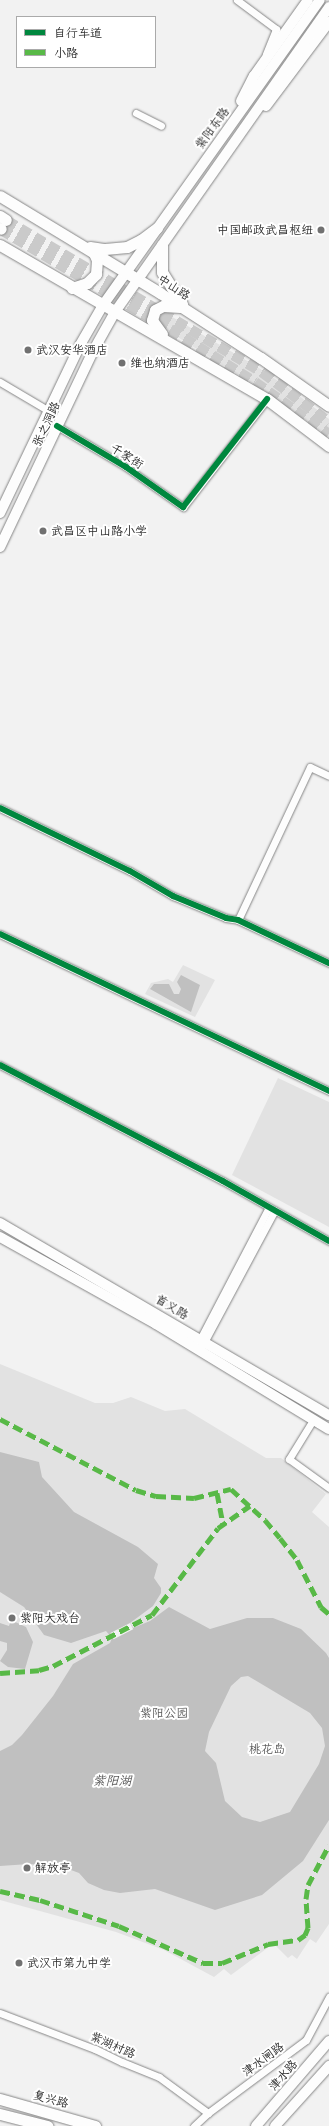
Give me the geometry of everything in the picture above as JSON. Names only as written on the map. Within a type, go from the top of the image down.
[{"type":"main road","points":[[223,135],[261,66],[308,0]]},
{"type":"main road","name":"紫阳东路","points":[[125,271],[320,0]]},
{"type":"main road","points":[[137,279],[329,7]]},
{"type":"main road","points":[[235,142],[278,93],[329,22]]},
{"type":"main road","name":"中山路","points":[[0,196],[125,271],[267,362],[329,406]]},
{"type":"main road","points":[[88,248],[105,249],[127,247],[141,240],[156,228]]},
{"type":"main road","points":[[0,245],[72,288],[168,340],[267,399],[329,446]]},
{"type":"main road","points":[[162,245],[162,272],[184,309]]},
{"type":"main road","points":[[72,288],[87,284],[96,274],[97,260],[88,248]]},
{"type":"main road","name":"张之洞路","points":[[0,513],[80,345],[125,271]]},
{"type":"main road","name":"张之洞路","points":[[0,547],[57,426],[116,312],[137,279]]},
{"type":"main road","points":[[168,340],[153,325],[152,315],[163,306],[184,309]]},
{"type":"main road","name":"首义路","points":[[0,1223],[200,1344],[313,1420],[329,1429]]},
{"type":"main road","name":"首义路","points":[[0,1237],[329,1415]]},
{"type":"main road","name":"津水路","points":[[256,2126],[329,2041]]},
{"type":"main road","points":[[276,2126],[329,2066]]},
{"type":"main road","name":"复兴路","points":[[0,2099],[95,2126]]},
{"type":"main road","points":[[0,2114],[47,2126]]},
{"type":"street","points":[[237,0],[276,29],[261,66]]},
{"type":"street","points":[[136,113],[161,126]]},
{"type":"street","points":[[0,382],[49,411]]},
{"type":"street","name":"千家街","points":[[57,426],[126,467],[183,507],[267,399]]},
{"type":"street","points":[[238,920],[310,767],[329,776]]},
{"type":"street","points":[[0,808],[130,871],[173,896],[226,918],[238,920],[329,963]]},
{"type":"street","points":[[0,934],[329,1091]]},
{"type":"street","points":[[0,1065],[272,1209],[329,1241]]},
{"type":"street","points":[[200,1344],[272,1209]]},
{"type":"street","points":[[313,1420],[289,1459],[329,1488]]},
{"type":"street","name":"津水闸路","points":[[194,2126],[208,2113],[306,2040],[329,1997]]},
{"type":"street","name":"紫湖村路","points":[[0,2013],[95,2049],[159,2077],[208,2113]]},
{"type":"green space","points":[[162,311],[256,366],[293,391],[329,419],[329,437],[268,393],[158,325],[155,315]]},
{"type":"green space","points":[[183,965],[215,980],[195,1017],[145,994],[151,983],[168,979],[173,982]]},
{"type":"green space","points":[[278,1078],[329,1102],[329,1227],[232,1175]]},
{"type":"green space","name":"紫阳公园","points":[[0,1364],[95,1403],[113,1403],[131,1397],[165,1411],[185,1409],[266,1458],[281,1458],[326,1494],[312,1512],[329,1527],[329,1924],[316,1943],[310,1939],[297,1959],[292,1955],[288,1958],[276,1946],[270,1946],[231,1975],[224,1969],[214,1977],[164,1950],[116,1932],[0,1900]]},
{"type":"water","points":[[181,975],[200,985],[191,1012],[150,989],[154,984],[169,984],[174,994],[179,994],[181,989],[177,982]]},
{"type":"water","name":"紫阳湖","points":[[0,1452],[39,1462],[42,1477],[74,1512],[138,1547],[158,1564],[154,1578],[161,1588],[161,1593],[153,1606],[130,1623],[133,1628],[150,1621],[169,1607],[210,1629],[247,1618],[273,1618],[301,1629],[326,1653],[329,1658],[329,1820],[303,1861],[262,1895],[215,1910],[155,1889],[120,1893],[104,1890],[88,1883],[79,1873],[63,1867],[29,1864],[0,1866],[0,1751],[12,1745],[22,1735],[53,1696],[73,1664],[110,1643],[112,1638],[106,1631],[71,1643],[44,1635],[24,1607],[0,1592]],"holes":[[[248,1676],[310,1713],[322,1728],[325,1746],[319,1764],[290,1812],[260,1822],[242,1817],[225,1801],[216,1763],[205,1751],[209,1732],[231,1686],[241,1677]]]},
{"type":"water","points":[[11,1620],[26,1627],[33,1642],[25,1669],[8,1667],[0,1661],[7,1650],[7,1643],[0,1641],[0,1623],[9,1626]]},
{"type":"pier","points":[[130,1623],[133,1629],[114,1639],[110,1633]]},
{"type":"tunnel","points":[[6,220],[263,372],[329,422]]},
{"type":"tunnel","points":[[1,229],[170,329],[255,382],[329,434]]},
{"type":"marked path","points":[[0,1419],[136,1490],[156,1496],[194,1498],[231,1489],[265,1520],[280,1538],[297,1560],[321,1607],[329,1614]]},
{"type":"marked path","points":[[217,1493],[223,1523]]},
{"type":"marked path","points":[[0,1673],[39,1670],[53,1666],[152,1615],[218,1528],[250,1506]]},
{"type":"marked path","points":[[0,1891],[40,1900],[119,1926],[203,1963],[222,1963],[268,1944],[298,1940],[305,1935],[308,1928],[306,1899],[308,1885],[329,1845]]},
{"type":"cycle path","points":[[57,426],[126,467],[183,507],[267,399]]},
{"type":"cycle path","points":[[0,808],[130,871],[173,896],[226,918],[238,920],[329,963]]},
{"type":"cycle path","points":[[0,934],[329,1091]]},
{"type":"cycle path","points":[[0,1065],[223,1181],[329,1241]]},
{"type":"place","name":"中国邮政武昌枢纽","points":[[321,230]]},
{"type":"place","name":"武汉安华酒店","points":[[28,350]]},
{"type":"place","name":"维也纳酒店","points":[[122,363]]},
{"type":"place","name":"武昌区中山路小学","points":[[43,531]]},
{"type":"place","name":"紫阳大戏台","points":[[12,1618]]},
{"type":"place","name":"解放亭","points":[[27,1868]]},
{"type":"place","name":"武汉市第九中学","points":[[19,1963]]},
{"type":"park label","name":"桃花岛","points":[[267,1749]]}]
